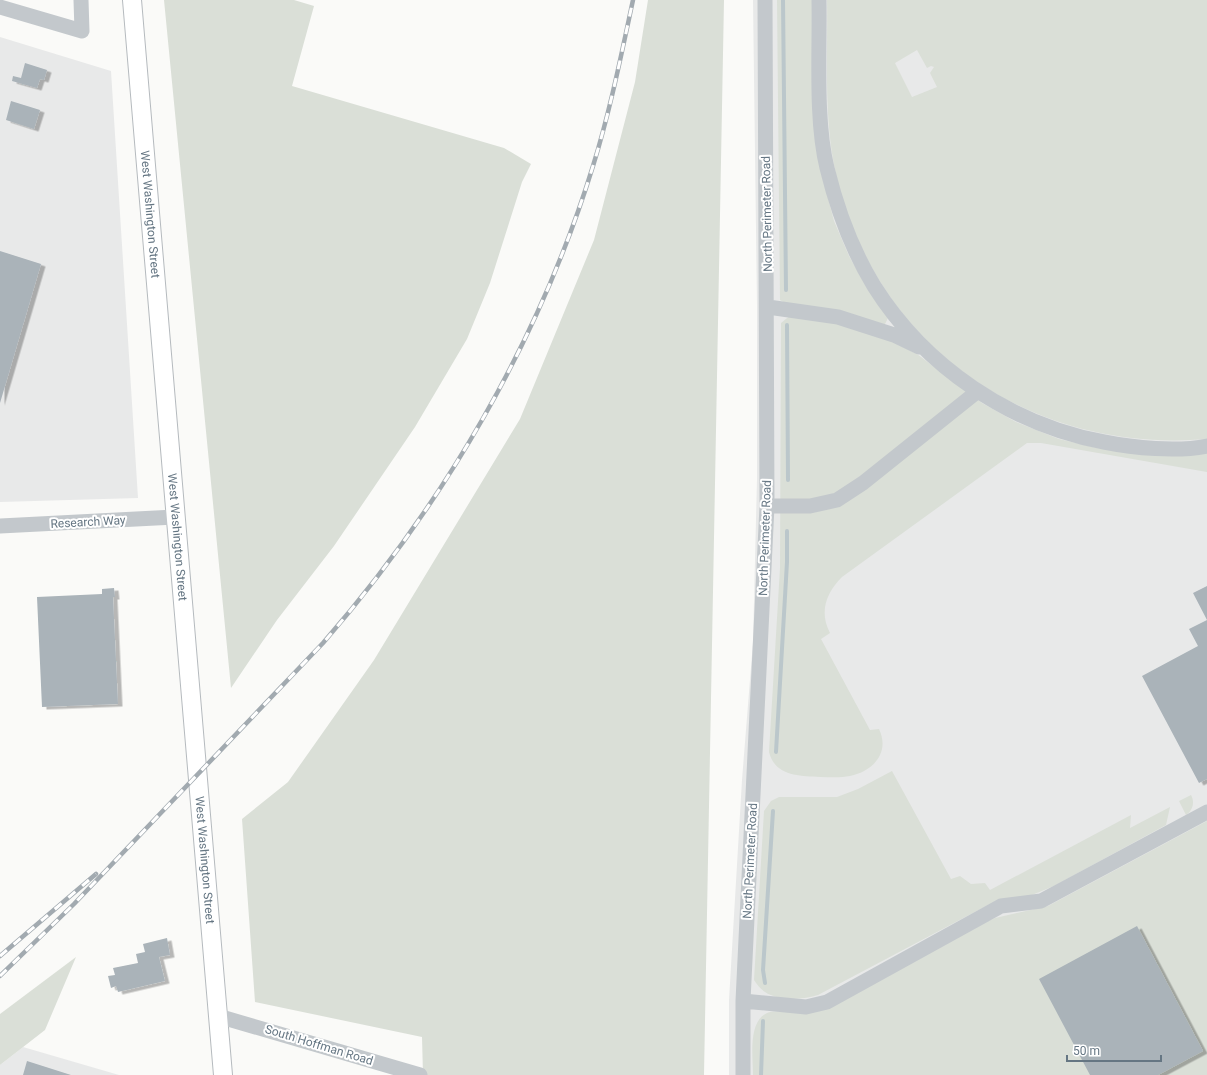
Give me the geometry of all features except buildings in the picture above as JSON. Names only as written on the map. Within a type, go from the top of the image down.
[{"type":"main road","name":"West Washington Street","points":[[132,0],[223,1075]]},
{"type":"street","points":[[0,7],[82,31],[81,0]]},
{"type":"street","name":"North Perimeter Road","points":[[743,1075],[743,1001],[767,506],[768,307],[765,0]]},
{"type":"street","points":[[819,0],[821,111],[823,143],[827,167],[848,235],[873,285],[903,326],[927,351],[960,379],[1022,416],[1060,431],[1095,441],[1145,447],[1181,448],[1207,446]]},
{"type":"street","points":[[768,307],[838,317],[894,335],[927,351]]},
{"type":"street","points":[[767,506],[810,506],[837,500],[863,483],[925,431],[978,391]]},
{"type":"street","name":"Research Way","points":[[0,526],[176,517]]},
{"type":"street","points":[[743,1001],[806,1007],[827,1002],[1001,906],[1041,901],[1207,812]]},
{"type":"street","name":"South Hoffman Road","points":[[218,1016],[420,1075]]},
{"type":"shaded area","points":[[164,0],[294,0],[314,6],[292,86],[504,148],[531,164],[522,182],[490,283],[467,339],[415,427],[334,546],[277,620],[231,688]]},
{"type":"shaded area","points":[[648,0],[724,0],[704,1075],[423,1075],[422,1037],[255,1002],[242,819],[288,782],[374,660],[520,419],[594,240],[635,82]]},
{"type":"shaded area","points":[[753,0],[1207,0],[1207,1075],[729,1075],[729,1000],[742,780],[753,642],[757,479],[757,306]]},
{"type":"shaded area","points":[[777,0],[813,0],[820,167],[834,221],[849,256],[868,290],[888,318],[885,324],[882,325],[785,303],[780,300]]},
{"type":"shaded area","points":[[827,0],[1207,0],[1207,439],[1143,439],[1082,429],[1025,408],[972,379],[927,340],[888,294],[858,240],[837,179],[828,112]],"holes":[[[917,50],[927,68],[931,66],[934,67],[930,73],[937,87],[912,97],[895,63]]]},
{"type":"shaded area","points":[[0,37],[111,71],[138,498],[0,502]]},
{"type":"shaded area","points":[[792,314],[870,331],[917,354],[982,403],[1016,422],[1059,439],[1097,448],[1138,454],[1207,453],[1207,472],[1041,443],[1027,443],[842,577],[836,583],[828,596],[825,618],[830,633],[821,639],[870,730],[879,729],[882,737],[881,753],[873,765],[866,770],[846,777],[812,777],[789,773],[777,766],[772,760],[769,752],[780,568],[781,323]]},
{"type":"shaded area","points":[[892,771],[951,879],[960,876],[971,884],[985,883],[990,890],[1131,815],[1130,828],[1170,807],[1166,825],[1054,886],[1032,895],[988,905],[818,995],[791,999],[770,995],[760,988],[754,980],[764,811],[771,801],[779,797],[837,797],[858,789]]},
{"type":"shaded area","points":[[1191,795],[1193,806],[1186,815],[1179,801]]},
{"type":"shaded area","points":[[1207,821],[1207,1075],[753,1075],[752,1049],[755,1030],[758,1022],[763,1016],[770,1012],[790,1012],[995,918],[1048,906]]},
{"type":"shaded area","points":[[76,957],[45,1030],[0,1065],[0,1014]]},
{"type":"shaded area","points":[[23,1047],[119,1075],[0,1075],[0,1065]]},
{"type":"waterway","points":[[783,0],[786,290]]},
{"type":"waterway","points":[[787,325],[788,480]]},
{"type":"waterway","points":[[776,752],[787,562],[787,531]]},
{"type":"waterway","points":[[765,983],[763,970],[773,811]]},
{"type":"waterway","points":[[761,1075],[763,1021]]},
{"type":"railway","points":[[0,976],[74,904],[323,643],[367,590],[408,535],[447,478],[483,419],[515,358],[545,295],[571,231],[605,125],[633,0]]},
{"type":"railway","points":[[0,956],[96,874]]}]
